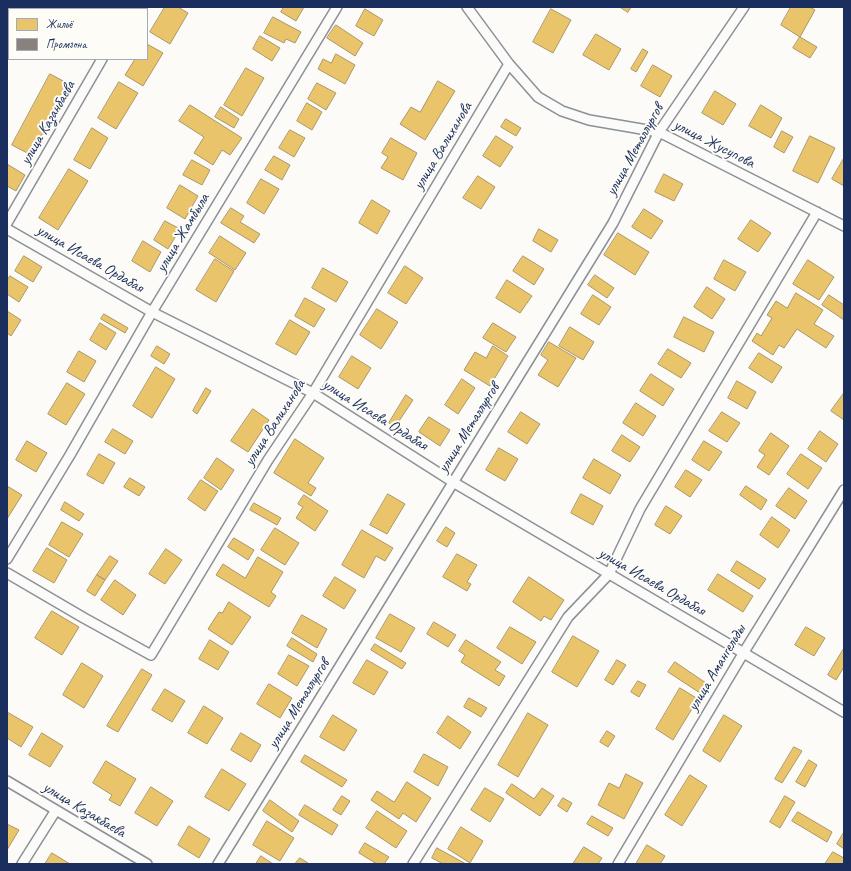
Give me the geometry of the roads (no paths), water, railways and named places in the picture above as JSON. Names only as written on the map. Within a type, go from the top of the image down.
[{"type":"street","name":"улица Жамбыла","points":[[7,559],[70,455],[152,312],[337,7]]},
{"type":"street","name":"улица Жусупова","points":[[467,7],[510,64],[538,97],[562,111],[589,120],[658,132],[844,226]]},
{"type":"street","name":"улица Металлургов","points":[[218,864],[613,223],[658,132],[744,7]]},
{"type":"street","name":"улица Казанбаева","points":[[7,223],[101,60]]},
{"type":"street","name":"улица Валиханова","points":[[7,573],[84,618],[151,654],[268,460],[312,394],[510,64]]},
{"type":"street","points":[[412,864],[568,617],[609,574],[640,509],[817,212]]},
{"type":"street","name":"улица Исаева Ордабая","points":[[7,229],[152,312],[312,394],[453,482],[844,712]]},
{"type":"street","name":"улица Амангельды","points":[[618,864],[744,652],[844,490]]},
{"type":"street","name":"улица Казакбаева","points":[[7,781],[147,864]]},
{"type":"street","points":[[22,864],[56,810]]}]
